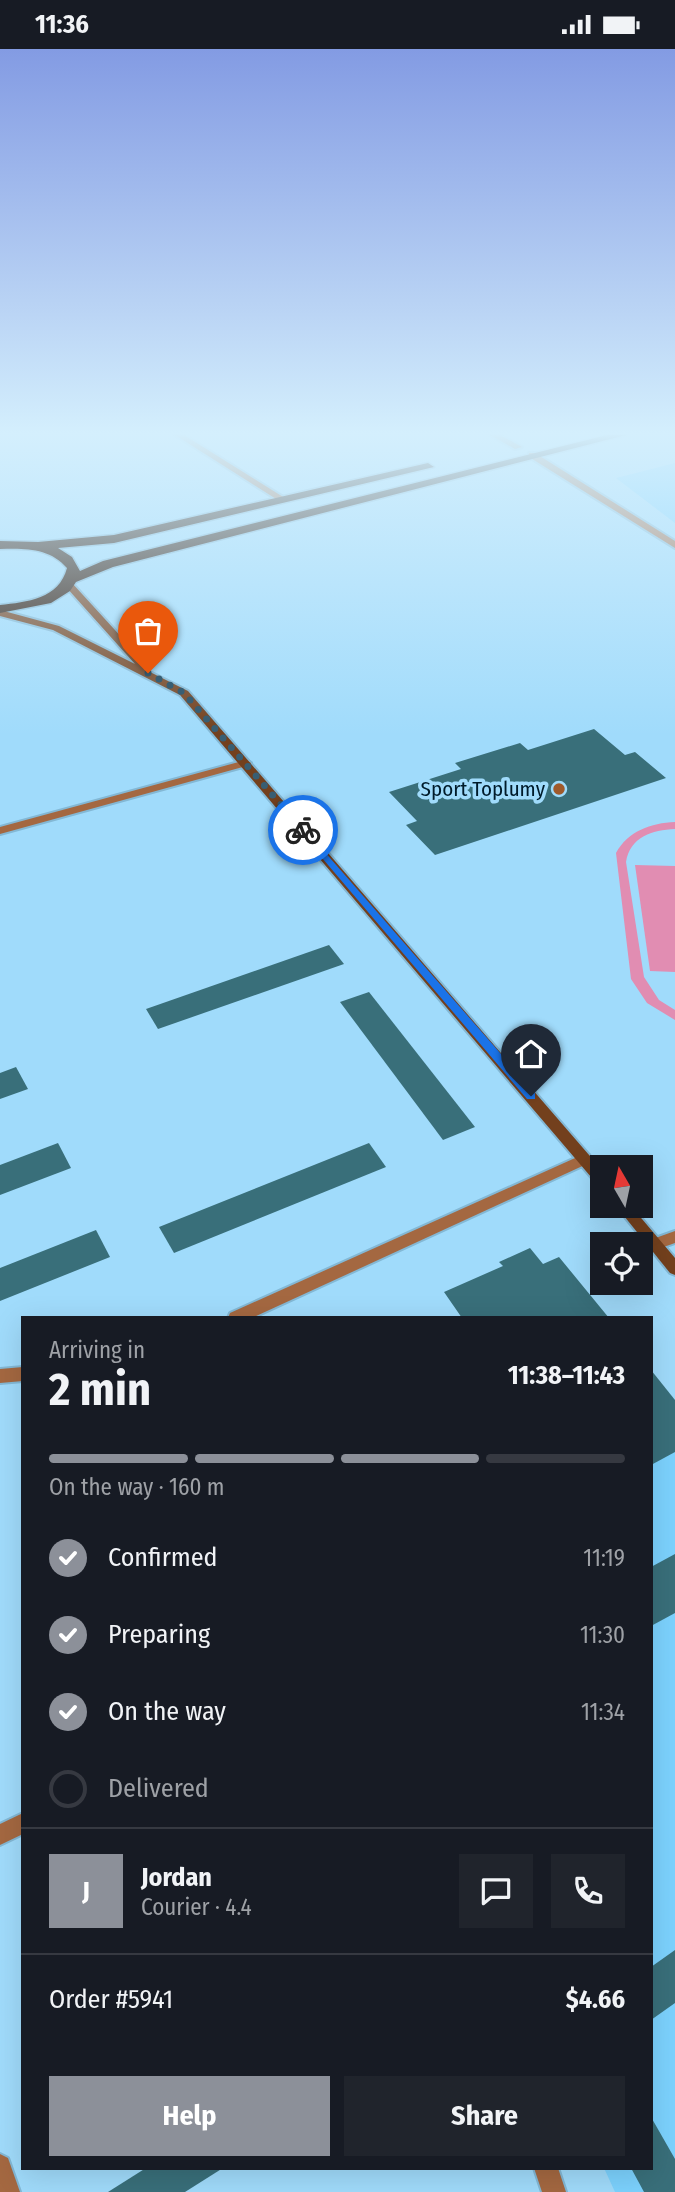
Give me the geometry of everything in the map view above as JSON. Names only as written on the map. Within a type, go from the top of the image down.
[{"type":"highway","points":[[4,543],[40,546],[127,535]]},
{"type":"highway","points":[[0,611],[50,599],[71,582],[108,564],[222,535]]},
{"type":"highway","points":[[40,546],[68,559],[74,568],[71,582]]},
{"type":"street","points":[[659,535],[675,545]]},
{"type":"street","points":[[71,582],[148,673]]},
{"type":"street","points":[[0,611],[56,628],[184,693],[590,1166]]},
{"type":"street","points":[[0,831],[246,763]]},
{"type":"street","points":[[240,1316],[584,1159]]},
{"type":"street","points":[[633,1218],[675,1269]]},
{"type":"street","points":[[655,1244],[675,1237]]},
{"type":"street","points":[[0,1377],[21,1374]]},
{"type":"street","points":[[0,1835],[21,1824]]},
{"type":"street","points":[[0,2167],[8,2192]]},
{"type":"street","points":[[547,2170],[554,2192]]},
{"type":"shaded area","points":[[675,822],[675,829],[650,833],[637,841],[628,853],[626,862],[644,977],[659,1000],[675,1010],[675,1020],[647,1003],[631,979],[616,853],[627,839],[641,830],[657,824]]},
{"type":"shaded area","points":[[635,865],[675,866],[675,972],[650,971]]},
{"type":"shaded area","points":[[675,1413],[675,2192],[615,2192],[605,2170],[653,2170],[653,1425]]},
{"type":"building","name":"Sport Toplumy","points":[[594,729],[625,755],[635,752],[666,778],[435,855],[406,825],[417,821],[389,792],[461,769],[455,763],[520,743],[528,750]]},
{"type":"building","points":[[329,945],[344,964],[158,1029],[146,1009]]},
{"type":"building","points":[[369,992],[475,1127],[443,1140],[340,1002]]},
{"type":"building","points":[[16,1067],[28,1089],[0,1099],[0,1073]]},
{"type":"building","points":[[58,1143],[71,1168],[0,1195],[0,1165]]},
{"type":"building","points":[[369,1143],[386,1167],[174,1253],[159,1227]]},
{"type":"building","points":[[96,1230],[110,1257],[0,1301],[0,1268]]},
{"type":"building","points":[[530,1248],[543,1264],[559,1257],[607,1316],[461,1316],[444,1292],[503,1266],[499,1262]]},
{"type":"building","points":[[653,1372],[675,1400],[675,1452],[653,1464]]},
{"type":"building","points":[[675,1554],[675,1613],[653,1625],[653,1566]]},
{"type":"building","points":[[675,1950],[675,2003],[653,2019],[653,1966]]},
{"type":"building","points":[[653,2120],[675,2159],[675,2192],[644,2192],[632,2170],[653,2170]]},
{"type":"building","points":[[143,2170],[220,2170],[185,2192],[108,2192]]},
{"type":"way so far","points":[[148,673],[184,693],[303,830]]},
{"type":"place","name":"Sport Toplumy","points":[[559,789]]},
{"type":"route","points":[[303,830],[531,1096]]}]
